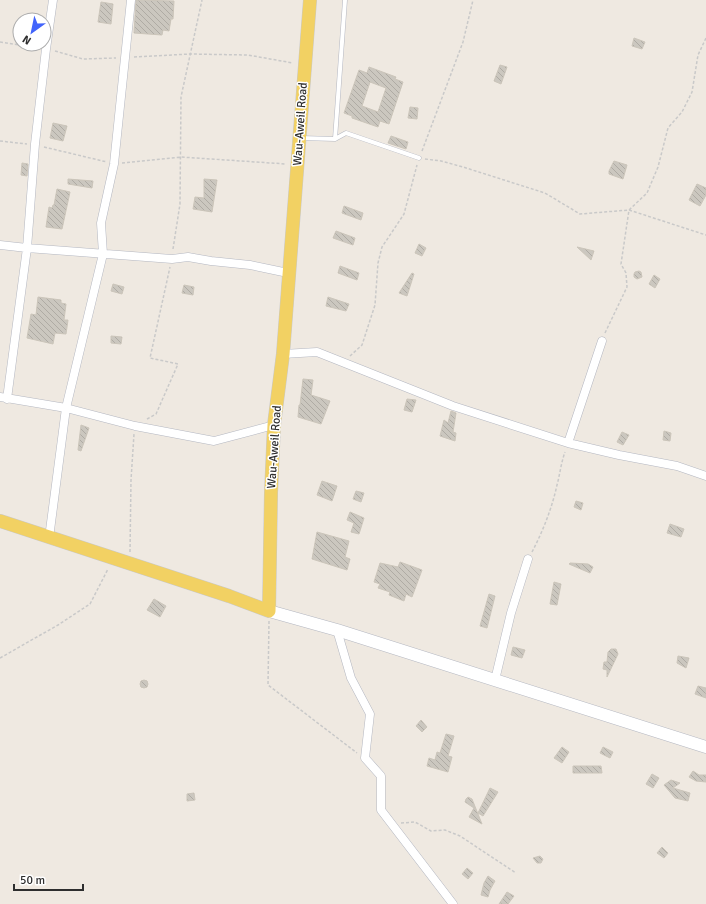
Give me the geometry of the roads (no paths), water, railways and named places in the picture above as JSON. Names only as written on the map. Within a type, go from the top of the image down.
[{"type":"main road","name":"Wau-Aweil Road","points":[[269,611],[274,425],[283,354],[310,0]]},
{"type":"main road","points":[[0,521],[229,596],[269,611]]},
{"type":"street","points":[[53,0],[35,144],[27,248],[4,398],[66,408],[135,426],[214,441],[274,425]]},
{"type":"street","points":[[49,538],[66,408],[103,254],[101,223],[114,164],[131,0]]},
{"type":"street","points":[[0,245],[172,259],[188,257],[250,265],[288,273]]},
{"type":"street","points":[[568,443],[602,341]]},
{"type":"street","points":[[283,354],[317,352],[452,406],[568,443],[619,455],[677,466],[706,476]]},
{"type":"street","points":[[495,680],[511,613],[528,559]]},
{"type":"street","points":[[269,611],[337,630],[706,747]]},
{"type":"street","points":[[337,630],[351,678],[370,714],[365,758],[381,776],[381,810],[453,904]]},
{"type":"lane","points":[[335,139],[345,0]]},
{"type":"lane","points":[[299,138],[335,139],[346,133],[419,158]]}]
